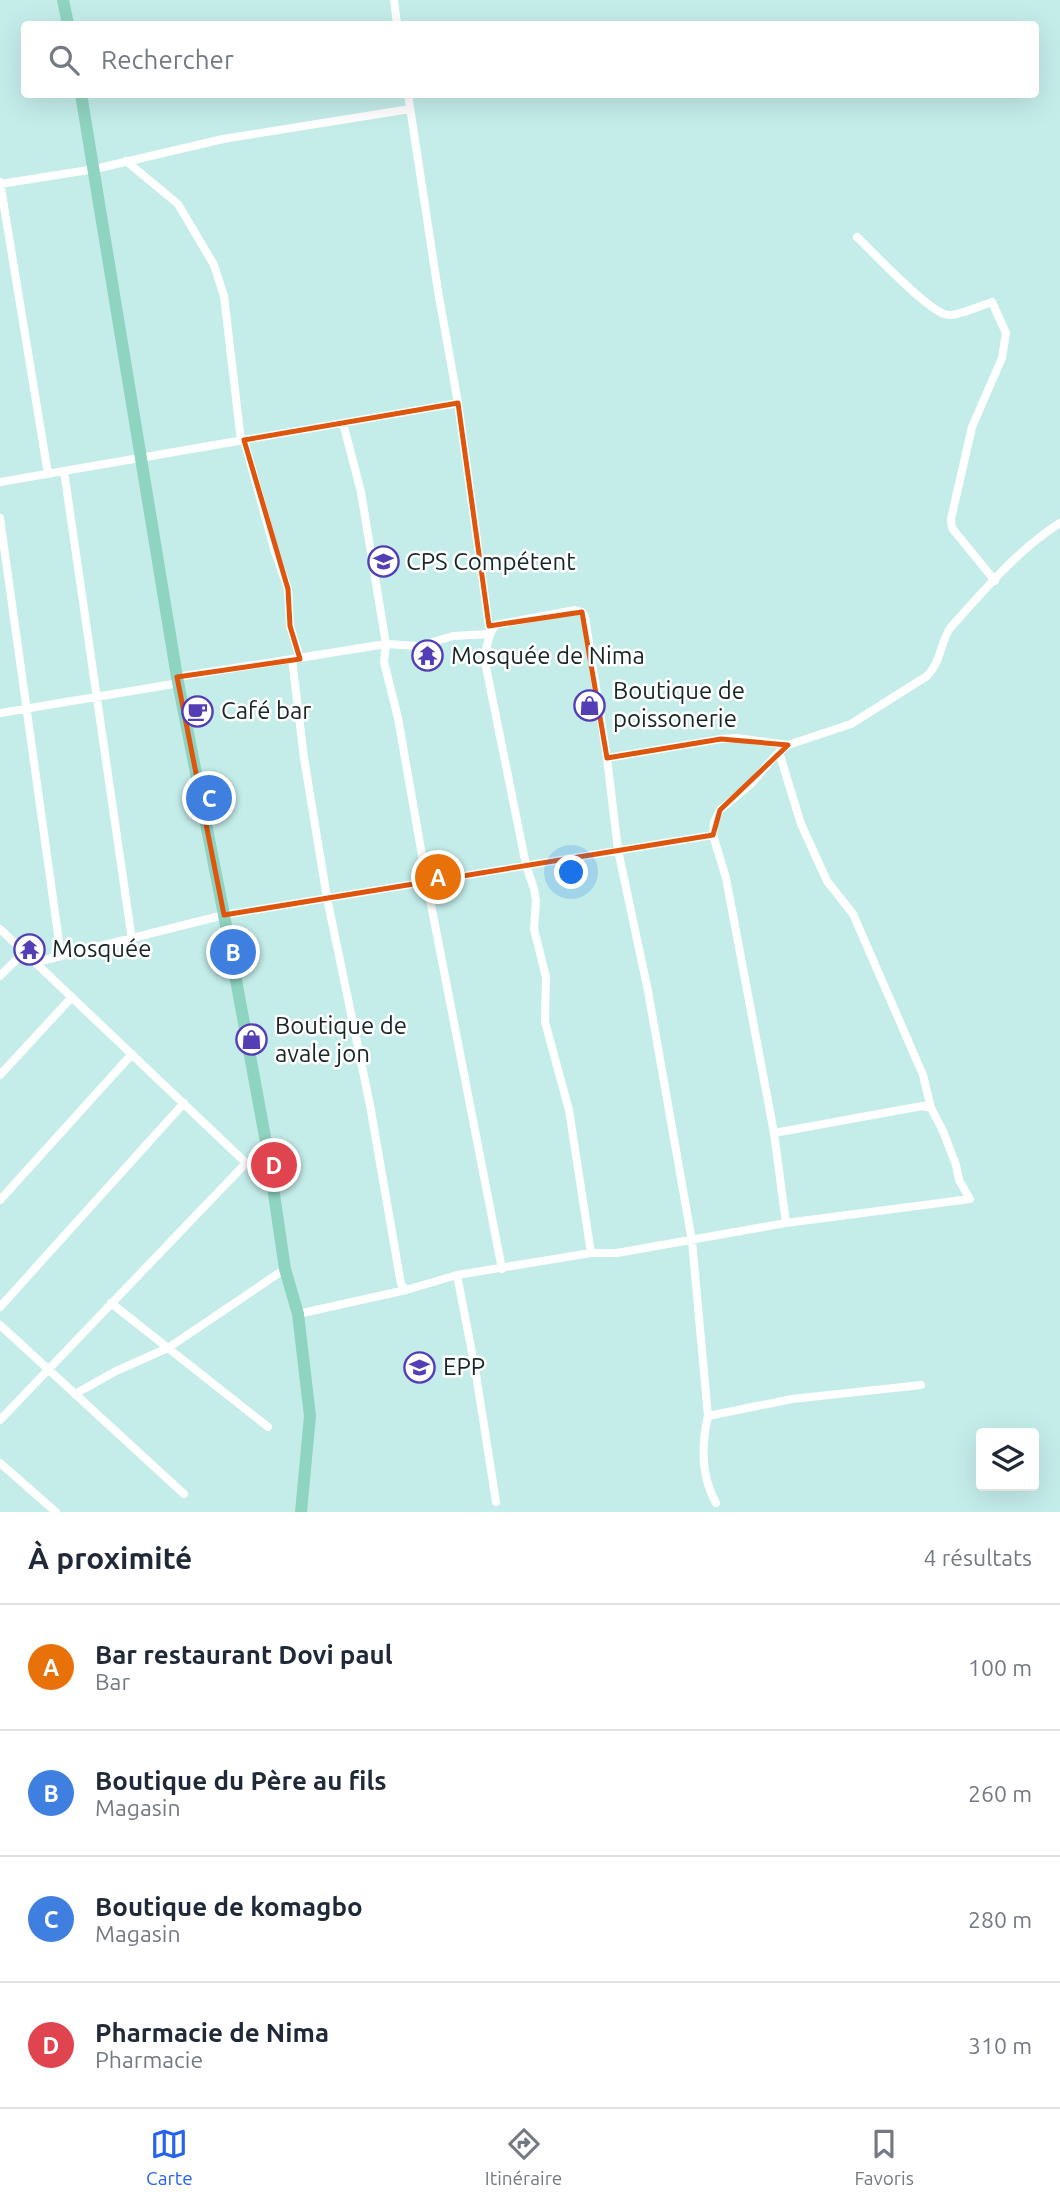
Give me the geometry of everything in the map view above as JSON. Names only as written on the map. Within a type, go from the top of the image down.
[{"type":"main road","points":[[63,0],[67,21]]},
{"type":"main road","points":[[82,98],[178,680],[268,1153],[285,1269],[298,1314],[310,1416],[301,1512]]},
{"type":"street","points":[[394,0],[397,21]]},
{"type":"street","points":[[409,98],[458,403],[490,635]]},
{"type":"street","points":[[48,474],[0,183],[95,169],[223,139],[410,109]]},
{"type":"street","points":[[126,161],[178,204],[201,239],[214,265],[224,296],[243,441],[288,589],[304,758],[327,898],[370,1104],[401,1284],[406,1290]]},
{"type":"street","points":[[857,237],[940,313],[949,316],[992,302],[1002,320],[1006,333],[1002,358],[972,427],[951,519],[952,528],[995,580]]},
{"type":"street","points":[[0,482],[458,403]]},
{"type":"street","points":[[343,423],[370,538],[386,644],[384,662],[398,718],[427,884],[502,1269]]},
{"type":"street","points":[[64,471],[132,940]]},
{"type":"street","points":[[0,518],[61,956]]},
{"type":"street","points":[[786,1223],[774,1133],[726,878],[713,835],[714,822],[720,810],[751,784],[788,745],[851,724],[927,676],[936,667],[942,640],[950,628],[1035,539],[1060,523]]},
{"type":"street","points":[[591,1253],[569,1110],[545,1022],[546,977],[534,929],[534,889],[526,865],[484,657],[495,625],[576,610],[582,612],[585,617],[618,850],[648,991],[692,1241],[708,1416],[703,1436],[706,1485],[716,1503]]},
{"type":"street","points":[[0,713],[97,698],[178,680],[386,644],[419,646],[453,636],[490,635]]},
{"type":"street","points":[[369,647],[384,662]]},
{"type":"street","points":[[607,758],[721,738],[788,745]]},
{"type":"street","points":[[298,1314],[406,1290],[457,1275],[591,1253],[617,1253],[786,1223],[970,1199],[959,1180],[943,1131],[930,1108],[923,1074],[853,914],[827,881],[801,824],[779,752]]},
{"type":"street","points":[[37,962],[224,915],[427,884],[713,835]]},
{"type":"street","points":[[0,929],[246,1163]]},
{"type":"street","points":[[0,976],[24,951]]},
{"type":"street","points":[[0,1075],[72,997]]},
{"type":"street","points":[[0,1200],[132,1054]]},
{"type":"street","points":[[0,1307],[184,1102]]},
{"type":"street","points":[[774,1133],[922,1106],[930,1108]]},
{"type":"street","points":[[0,1420],[246,1163],[268,1153]]},
{"type":"street","points":[[75,1394],[116,1371],[168,1348],[285,1269]]},
{"type":"street","points":[[457,1275],[496,1502]]},
{"type":"street","points":[[111,1303],[268,1427]]},
{"type":"street","points":[[0,1325],[184,1494]]},
{"type":"street","points":[[708,1416],[792,1399],[920,1385]]},
{"type":"street","points":[[0,1463],[56,1512]]},
{"type":"highlighted area","points":[[458,403],[489,626],[582,612],[607,758],[721,739],[788,745],[720,810],[713,835],[224,915],[177,677],[300,659],[290,626],[288,589],[244,440]]},
{"type":"place","name":"CPS Compétent","points":[[383,562]]},
{"type":"place","name":"Mosquée de Nima","points":[[428,656]]},
{"type":"place","name":"Boutique de poissonerie","points":[[590,705]]},
{"type":"place","name":"Café bar","points":[[198,711]]},
{"type":"place","name":"Boutique de komagbo","points":[[209,798]]},
{"type":"place","name":"Bar restaurant Dovi paul","points":[[438,877]]},
{"type":"place","name":"Mosquée","points":[[29,949]]},
{"type":"place","name":"Boutique du Père au fils","points":[[233,952]]},
{"type":"place","name":"Boutique de avale jon","points":[[252,1040]]},
{"type":"place","name":"Pharmacie de Nima","points":[[274,1165]]},
{"type":"place","name":"EPP","points":[[420,1367]]}]
